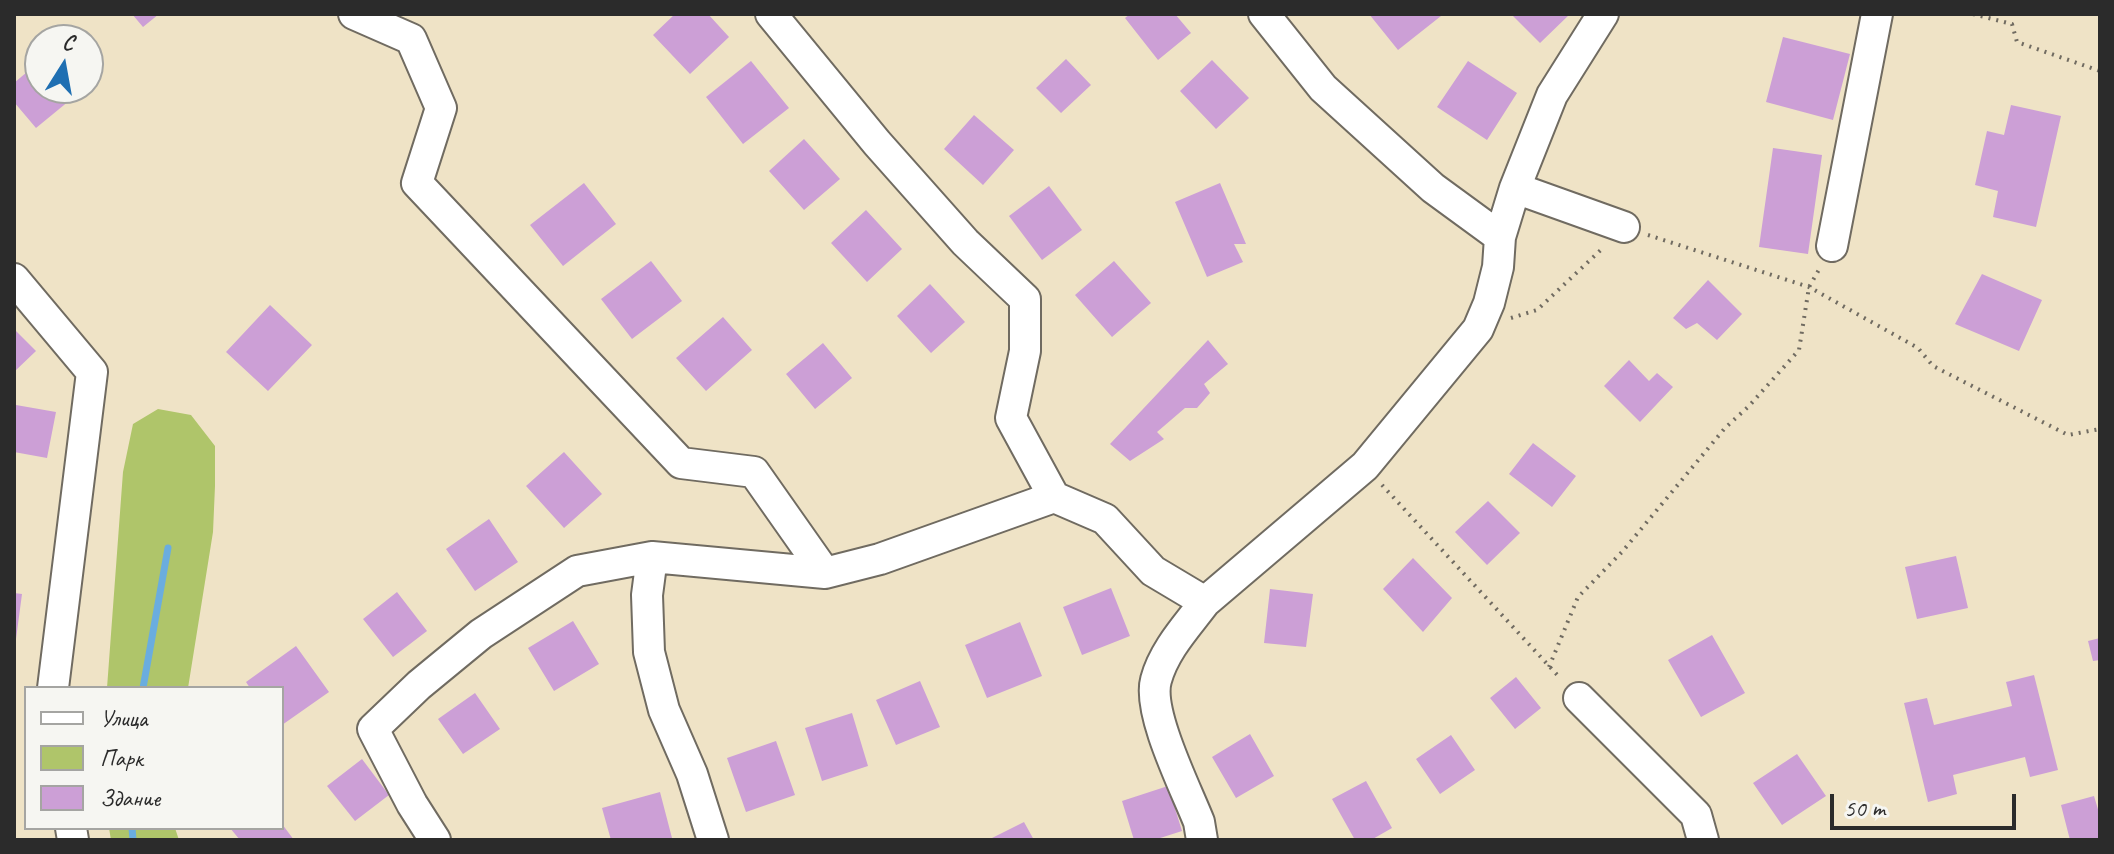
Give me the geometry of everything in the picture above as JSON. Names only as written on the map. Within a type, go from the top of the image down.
[{"type":"street","points":[[354,14],[411,39],[441,108],[417,183],[681,463],[754,472],[825,573]]},
{"type":"street","points":[[771,14],[877,143],[965,242],[1025,299],[1025,351],[1011,418],[1054,497],[1105,519],[1153,571],[1205,602]]},
{"type":"street","points":[[1264,14],[1323,88],[1433,188],[1500,237]]},
{"type":"street","points":[[1202,840],[1199,822],[1155,709],[1155,682],[1167,653],[1205,602],[1365,466],[1478,329],[1489,303],[1498,267],[1500,237],[1515,188],[1552,95],[1603,14]]},
{"type":"street","points":[[1832,246],[1877,14]]},
{"type":"street","points":[[1515,188],[1624,227]]},
{"type":"street","points":[[14,279],[92,372],[53,686]]},
{"type":"street","points":[[435,840],[412,804],[373,729],[419,685],[481,634],[577,571],[652,557],[825,573],[893,554],[959,532],[1007,511],[1054,497]]},
{"type":"street","points":[[652,557],[647,595],[649,652],[664,710],[692,774],[713,840]]},
{"type":"street","points":[[1579,698],[1696,815],[1703,840]]},
{"type":"path","points":[[1973,14],[2012,24],[2017,42],[2100,71]]},
{"type":"path","points":[[1478,329],[1537,310],[1624,227],[1809,287],[1918,348],[1933,366],[2068,435],[2100,429]]},
{"type":"path","points":[[1549,667],[1578,597],[1622,552],[1725,428],[1799,350],[1809,287],[1832,246]]},
{"type":"path","points":[[1365,466],[1579,698]]},
{"type":"green space","points":[[158,409],[191,415],[215,446],[213,532],[188,686],[107,686],[123,472],[133,424]]},
{"type":"green space","points":[[109,830],[176,830],[179,840],[111,840]]},
{"type":"building","points":[[132,14],[159,14],[143,27]]},
{"type":"building","points":[[675,14],[708,14],[729,37],[690,74],[653,35]]},
{"type":"building","points":[[1130,14],[1175,14],[1191,33],[1158,60],[1125,18]]},
{"type":"building","points":[[1369,14],[1440,14],[1441,16],[1398,50]]},
{"type":"building","points":[[1511,14],[1570,14],[1540,43]]},
{"type":"building","points":[[1783,37],[1850,54],[1833,120],[1766,102]]},
{"type":"building","points":[[1066,59],[1091,85],[1061,113],[1036,88]]},
{"type":"building","points":[[1212,60],[1249,98],[1216,129],[1180,91]]},
{"type":"building","points":[[751,61],[789,108],[743,144],[706,97]]},
{"type":"building","points":[[1468,61],[1517,93],[1487,140],[1437,107]]},
{"type":"building","points":[[24,75],[24,104],[65,104],[36,128],[14,102],[14,83]]},
{"type":"building","points":[[2011,105],[2061,116],[2036,227],[1993,217],[1998,191],[1975,185],[1987,131],[2004,135]]},
{"type":"building","points":[[974,115],[1014,150],[983,185],[944,149]]},
{"type":"building","points":[[804,139],[840,179],[804,210],[769,171]]},
{"type":"building","points":[[1773,148],[1822,155],[1808,254],[1759,247]]},
{"type":"building","points":[[584,183],[616,224],[563,266],[530,225]]},
{"type":"building","points":[[1220,183],[1246,244],[1234,244],[1243,262],[1207,277],[1175,202]]},
{"type":"building","points":[[1049,186],[1082,230],[1042,260],[1009,216]]},
{"type":"building","points":[[866,210],[902,249],[867,282],[831,243]]},
{"type":"building","points":[[651,261],[682,301],[632,339],[601,299]]},
{"type":"building","points":[[1114,261],[1151,303],[1112,337],[1075,295]]},
{"type":"building","points":[[1982,274],[2042,300],[2019,351],[1955,324]]},
{"type":"building","points":[[1708,280],[1742,314],[1717,340],[1697,323],[1686,329],[1673,318]]},
{"type":"building","points":[[930,284],[965,322],[931,353],[897,316]]},
{"type":"building","points":[[270,305],[312,345],[268,391],[226,352]]},
{"type":"building","points":[[723,317],[752,350],[706,391],[676,358]]},
{"type":"building","points":[[14,329],[36,351],[14,372]]},
{"type":"building","points":[[1208,340],[1228,364],[1204,384],[1210,393],[1197,408],[1185,408],[1157,432],[1164,439],[1130,461],[1110,444]]},
{"type":"building","points":[[823,343],[852,378],[815,409],[786,374]]},
{"type":"building","points":[[1629,360],[1649,381],[1657,373],[1673,387],[1640,422],[1604,386]]},
{"type":"building","points":[[16,405],[56,412],[47,458],[14,452]]},
{"type":"building","points":[[1533,443],[1576,476],[1552,507],[1509,474]]},
{"type":"building","points":[[564,452],[602,494],[564,528],[526,486]]},
{"type":"building","points":[[1488,501],[1520,533],[1487,565],[1455,532]]},
{"type":"building","points":[[489,519],[518,562],[475,591],[446,549]]},
{"type":"building","points":[[1956,556],[1968,608],[1917,619],[1905,567]]},
{"type":"building","points":[[1413,558],[1452,598],[1423,632],[1383,589]]},
{"type":"building","points":[[1111,588],[1130,636],[1082,655],[1063,607]]},
{"type":"building","points":[[1270,589],[1313,594],[1306,647],[1264,643]]},
{"type":"building","points":[[397,592],[427,631],[393,657],[363,619]]},
{"type":"building","points":[[14,593],[22,594],[16,639],[14,639]]},
{"type":"building","points":[[573,621],[599,664],[554,691],[528,648]]},
{"type":"building","points":[[1020,622],[1042,676],[987,698],[965,645]]},
{"type":"building","points":[[1712,635],[1745,693],[1701,717],[1668,660]]},
{"type":"building","points":[[2100,638],[2100,660],[2093,661],[2088,641]]},
{"type":"building","points":[[296,646],[329,692],[284,724],[284,686],[249,686],[246,682]]},
{"type":"building","points":[[2034,675],[2058,770],[2030,777],[2025,757],[1953,775],[1957,794],[1928,802],[1904,703],[1927,698],[1934,725],[2012,706],[2006,682]]},
{"type":"building","points":[[1516,677],[1541,708],[1515,729],[1490,698]]},
{"type":"building","points":[[920,681],[940,727],[896,745],[876,700]]},
{"type":"building","points":[[475,693],[500,729],[463,754],[438,719]]},
{"type":"building","points":[[852,713],[868,766],[822,781],[805,728]]},
{"type":"building","points":[[1250,734],[1274,776],[1236,798],[1212,757]]},
{"type":"building","points":[[1451,735],[1475,770],[1440,794],[1416,759]]},
{"type":"building","points":[[776,741],[795,795],[746,812],[727,758]]},
{"type":"building","points":[[1797,754],[1826,796],[1782,825],[1753,783]]},
{"type":"building","points":[[362,759],[389,795],[355,821],[327,786]]},
{"type":"building","points":[[1366,781],[1392,828],[1371,840],[1355,840],[1332,799]]},
{"type":"building","points":[[1168,786],[1182,831],[1154,840],[1134,840],[1122,801]]},
{"type":"building","points":[[660,792],[672,838],[611,840],[602,808]]},
{"type":"building","points":[[2094,796],[2100,816],[2100,840],[2070,840],[2061,805]]},
{"type":"building","points":[[1024,822],[1034,840],[988,840]]},
{"type":"building","points":[[284,827],[294,840],[240,840],[232,830],[284,830]]},
{"type":"waterway","points":[[143,686],[168,548]]},
{"type":"waterway","points":[[132,830],[133,840]]}]
